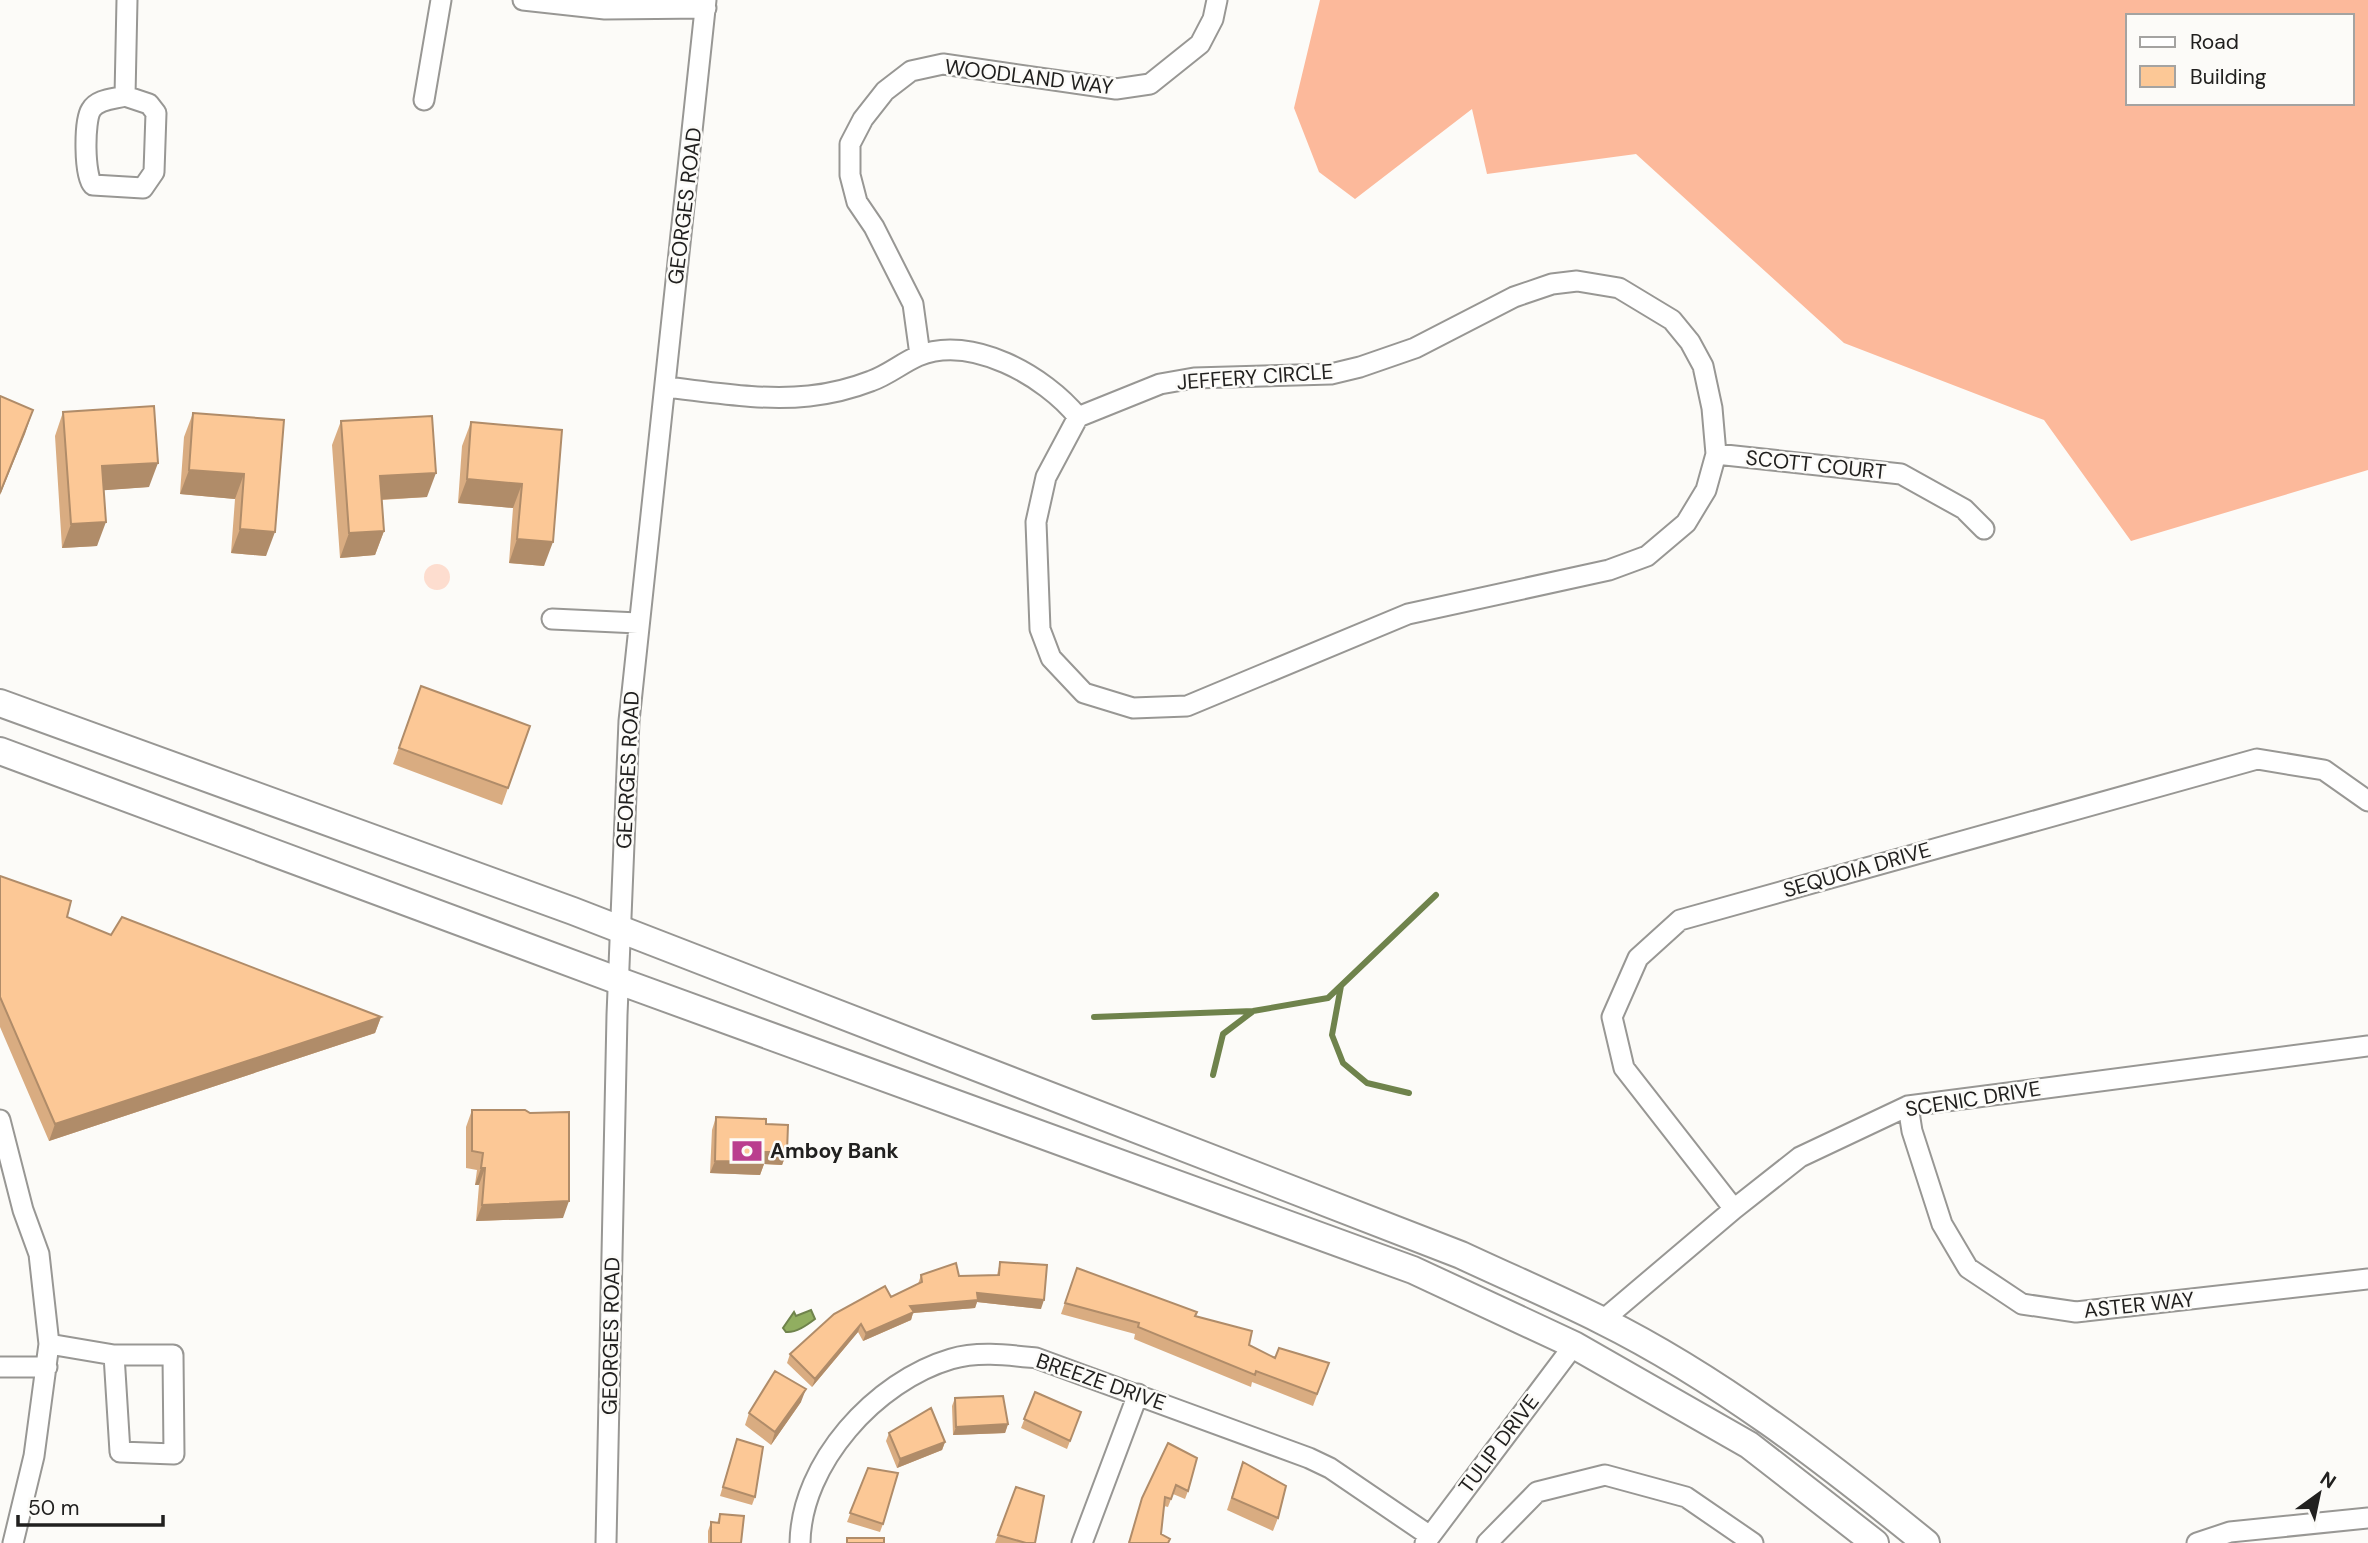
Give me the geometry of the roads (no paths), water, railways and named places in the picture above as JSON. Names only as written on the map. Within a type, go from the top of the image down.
[{"type":"main road","points":[[0,703],[621,930],[1461,1255],[1603,1320],[1686,1368],[1831,1465],[1926,1543]]},
{"type":"main road","points":[[0,751],[619,981],[1413,1270],[1574,1345],[1749,1445],[1875,1543]]},
{"type":"street","points":[[125,96],[127,0]]},
{"type":"street","points":[[424,100],[441,0]]},
{"type":"street","points":[[523,0],[605,9],[706,4]]},
{"type":"street","name":"WOODLAND WAY","points":[[920,355],[912,304],[874,227],[857,202],[850,175],[850,144],[863,119],[886,91],[911,71],[943,64],[1116,89],[1150,84],[1200,44],[1213,19],[1217,0]]},
{"type":"street","name":"GEORGES ROAD","points":[[606,1543],[619,981],[629,722],[706,4]]},
{"type":"street","points":[[125,96],[149,104],[156,113],[154,172],[142,188],[93,185],[87,174],[87,121],[91,110],[98,103],[125,96]]},
{"type":"street","name":"JEFFERY CIRCLE","points":[[1577,281],[1619,288],[1639,298],[1672,320],[1690,342],[1703,366],[1712,408],[1716,454],[1706,490],[1686,523],[1647,556],[1609,570],[1408,614],[1187,706],[1133,708],[1084,694],[1051,658],[1040,629],[1037,522],[1046,477],[1078,417],[1117,398],[1160,384],[1194,378],[1331,374],[1360,367],[1415,348],[1514,297],[1552,284],[1577,281]]},
{"type":"street","points":[[664,387],[771,397],[810,396],[872,381],[920,355],[967,349],[1003,361],[1063,398],[1078,417]]},
{"type":"street","name":"SCOTT COURT","points":[[1716,454],[1901,474],[1964,509],[1984,528]]},
{"type":"street","points":[[552,619],[638,623]]},
{"type":"street","name":"SEQUOIA DRIVE","points":[[1734,1209],[1625,1068],[1612,1017],[1638,958],[1680,920],[2257,759],[2324,770],[2368,801]]},
{"type":"street","name":"SCENIC DRIVE","points":[[1603,1320],[1800,1157],[1908,1106],[2368,1046]]},
{"type":"street","name":"ASTER WAY","points":[[1908,1106],[1912,1132],[1942,1224],[1968,1268],[2022,1304],[2076,1312],[2368,1279]]},
{"type":"street","points":[[0,1121],[23,1210],[39,1254],[49,1344],[34,1456],[13,1543]]},
{"type":"street","points":[[49,1344],[114,1355],[173,1355],[174,1454],[120,1452],[114,1355]]},
{"type":"street","name":"TULIP DRIVE","points":[[1428,1539],[1574,1345]]},
{"type":"street","name":"BREEZE DRIVE","points":[[800,1543],[807,1503],[836,1444],[867,1406],[898,1382],[921,1371],[951,1359],[996,1354],[1036,1358],[1330,1468],[1428,1539]]},
{"type":"street","points":[[0,1367],[47,1367]]},
{"type":"street","points":[[1082,1543],[1138,1394]]},
{"type":"street","points":[[1487,1543],[1537,1492],[1605,1475],[1686,1497],[1753,1543]]},
{"type":"street","points":[[2197,1543],[2230,1532],[2368,1518]]},
{"type":"waterway","points":[[1094,1017],[1253,1011],[1328,998],[1436,895]]},
{"type":"waterway","points":[[1341,986],[1332,1035],[1343,1063],[1367,1083],[1409,1093]]},
{"type":"waterway","points":[[1213,1075],[1223,1034],[1252,1012]]},
{"type":"place","name":"Amboy Bank","points":[[747,1151]]}]
